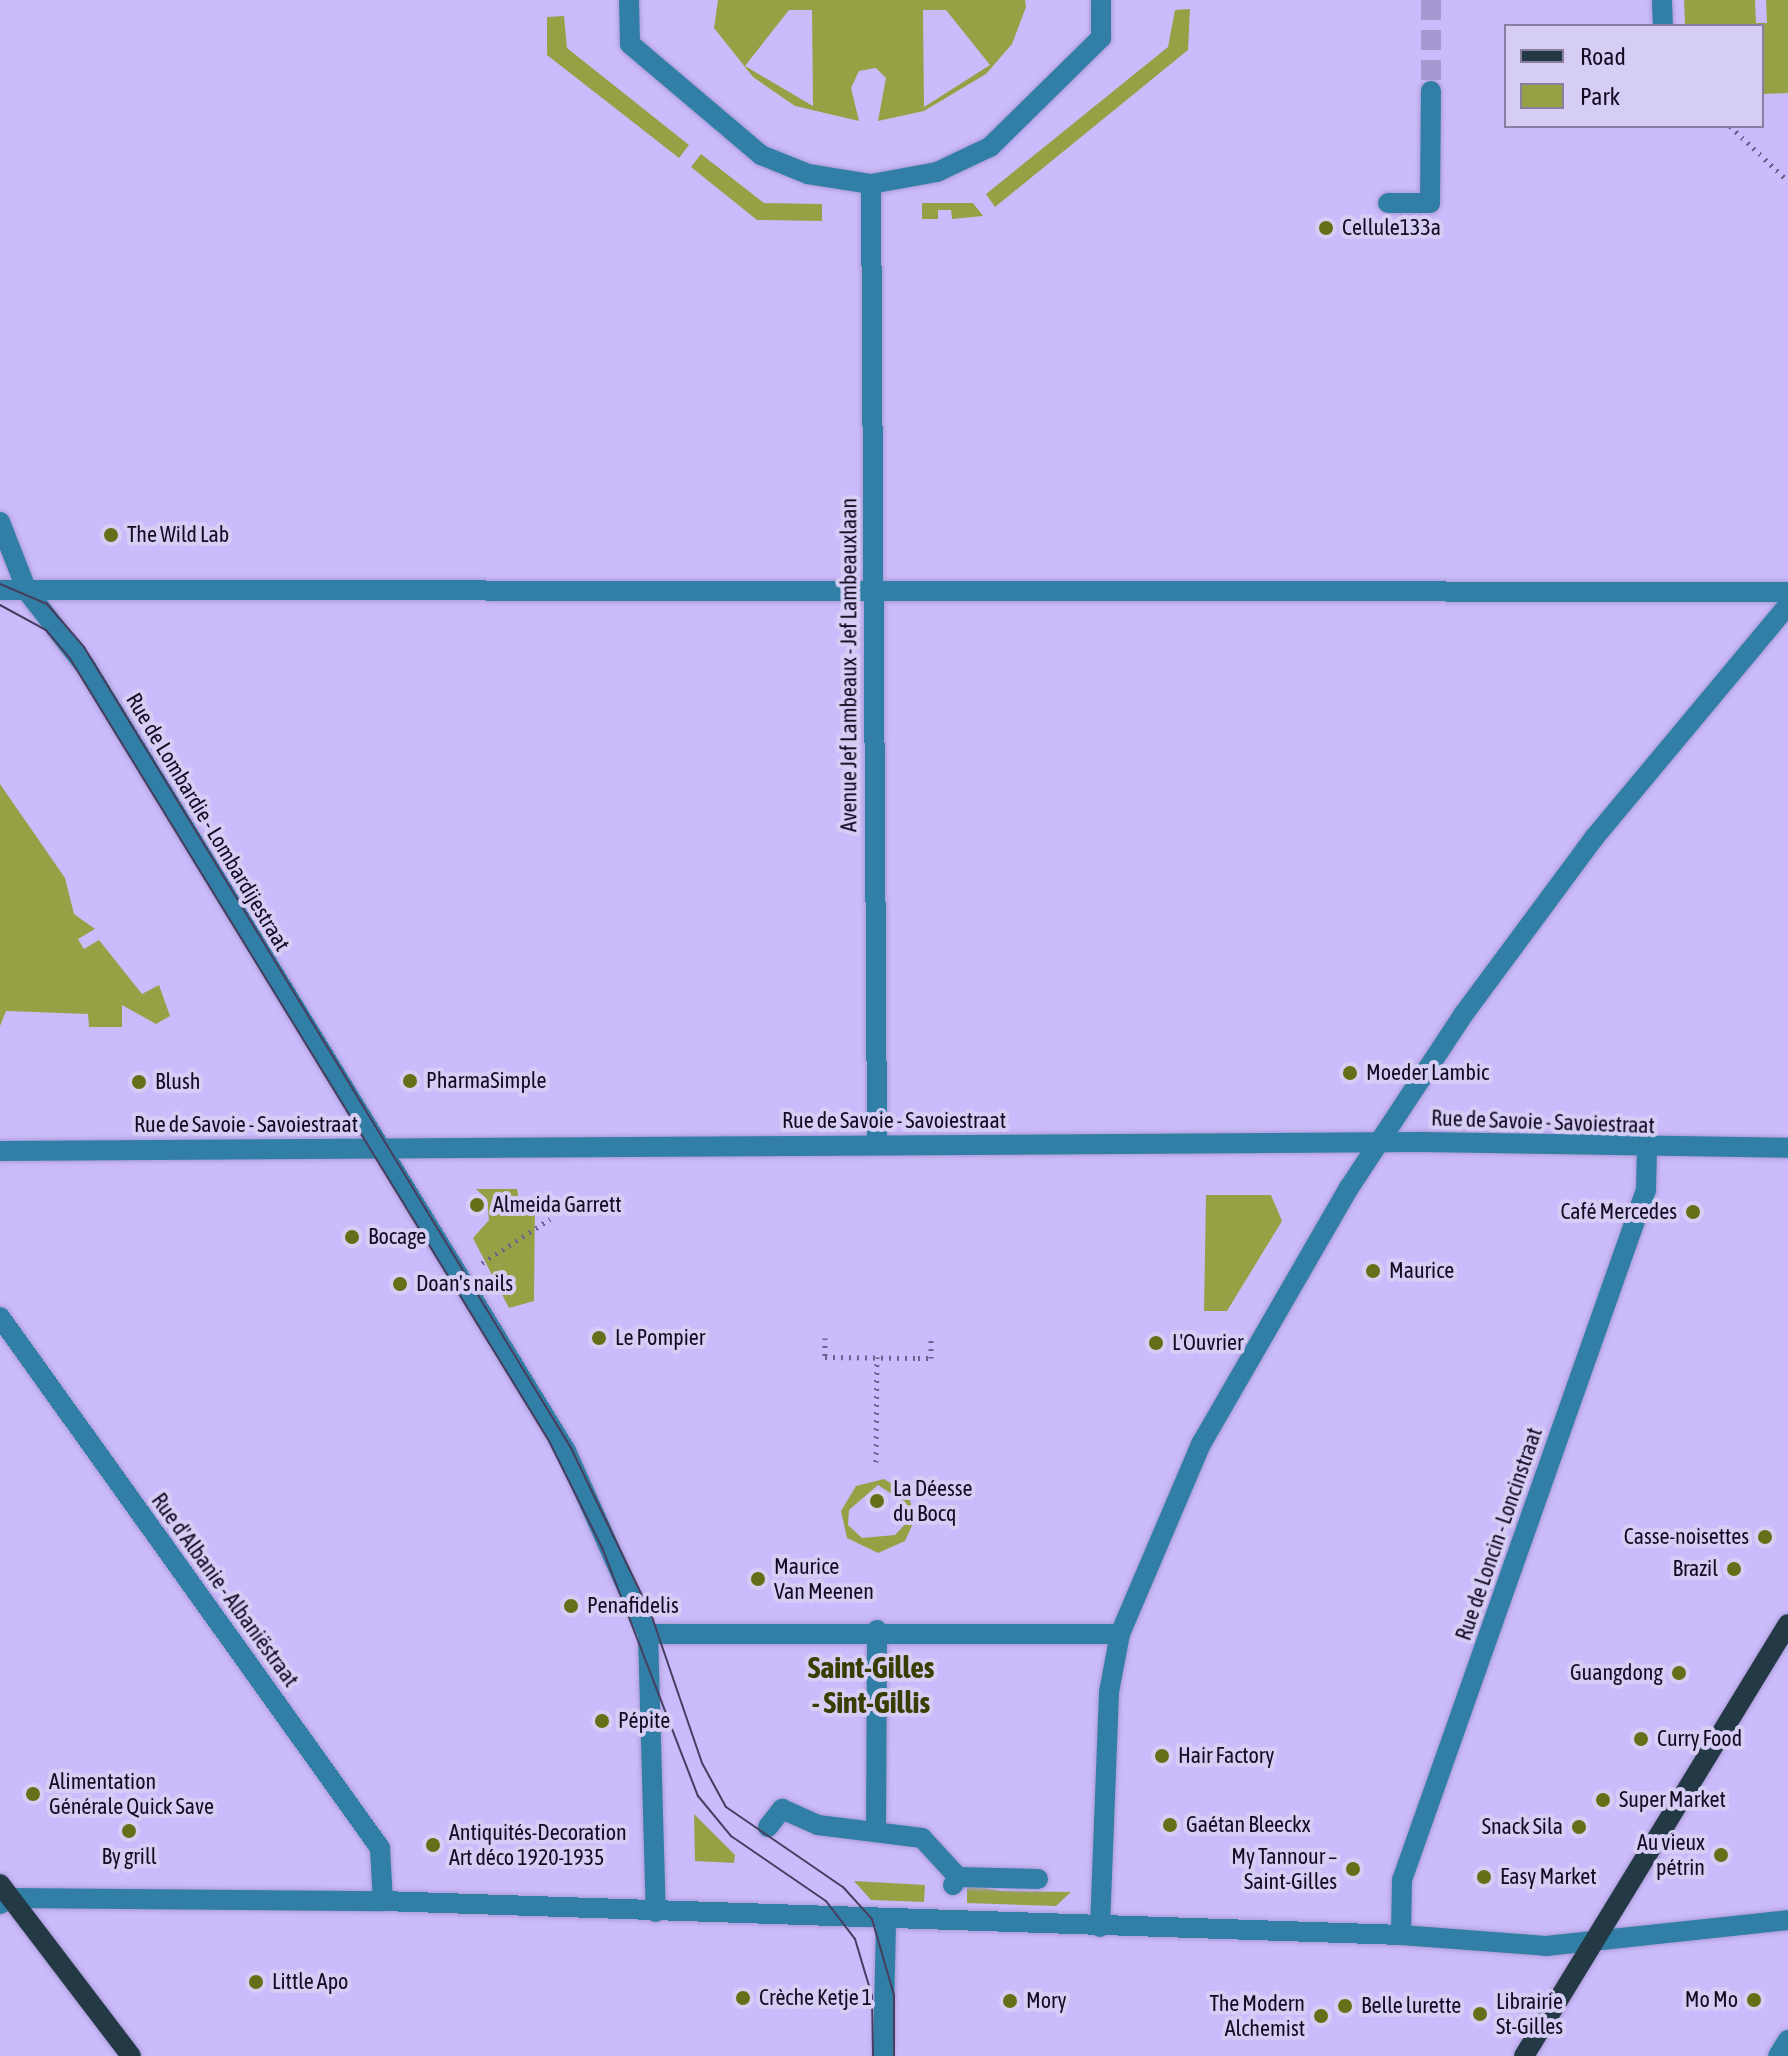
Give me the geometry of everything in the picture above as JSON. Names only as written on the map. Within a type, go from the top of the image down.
[{"type":"main road","points":[[1524,2056],[1788,1624]]},
{"type":"main road","points":[[4,1896],[131,2056]]},
{"type":"street","points":[[629,0],[630,44],[761,155],[808,174],[871,184],[937,172],[990,147],[1101,38],[1101,0]]},
{"type":"street","points":[[1662,0],[1663,24]]},
{"type":"street","points":[[1388,203],[1430,203],[1431,91]]},
{"type":"street","name":"Avenue Jef Lambeaux - Jef Lambeauxlaan","points":[[871,184],[877,1144]]},
{"type":"street","name":"Rue de Lombardie - Lombardijestraat","points":[[0,522],[27,591],[76,652],[566,1451],[648,1634]]},
{"type":"street","points":[[0,590],[872,588],[1788,592]]},
{"type":"street","points":[[1100,1927],[1109,1692],[1120,1634],[1201,1444],[1379,1143],[1594,838],[1788,605]]},
{"type":"street","name":"Rue de Savoie - Savoiestraat","points":[[0,1151],[1379,1143],[1647,1149],[1788,1148]]},
{"type":"street","name":"Rue de Loncin - Loncinstraat","points":[[1401,1935],[1402,1880],[1646,1190],[1647,1149]]},
{"type":"street","name":"Rue d'Albanie - Albaniëstraat","points":[[0,1317],[380,1848],[383,1901]]},
{"type":"street","points":[[656,1912],[648,1634],[877,1630],[1120,1634]]},
{"type":"street","points":[[876,1832],[877,1630]]},
{"type":"street","points":[[768,1827],[782,1809],[818,1825],[922,1838],[956,1881],[1038,1879]]},
{"type":"street","points":[[4,1896],[383,1901],[1401,1935],[1546,1946],[1788,1920]]},
{"type":"street","points":[[883,2056],[886,1919]]},
{"type":"street","points":[[1778,2056],[1788,2040]]},
{"type":"path","points":[[1732,128],[1788,181]]},
{"type":"path","points":[[475,1268],[550,1219]]},
{"type":"path","points":[[825,1338],[825,1357],[931,1358],[931,1338]]},
{"type":"path","points":[[876,1462],[877,1357]]},
{"type":"green space","points":[[718,0],[1025,0],[1026,7],[1012,44],[986,74],[924,111],[878,121],[886,78],[876,68],[859,71],[851,88],[859,121],[795,106],[753,77],[714,28]],"holes":[[[789,10],[812,10],[813,106],[745,66]],[[923,10],[946,10],[990,65],[924,107]]]},
{"type":"green space","points":[[1684,0],[1755,0],[1756,23],[1767,23],[1766,0],[1788,0],[1788,93],[1764,94],[1764,24],[1685,24]]},
{"type":"green space","points":[[1190,9],[1188,50],[995,207],[986,194],[1168,47],[1175,10]]},
{"type":"green space","points":[[564,16],[567,48],[689,145],[679,158],[547,55],[547,17]]},
{"type":"green space","points":[[701,154],[764,203],[822,204],[822,221],[757,220],[691,167]]},
{"type":"green space","points":[[922,203],[973,203],[983,216],[952,219],[951,210],[938,210],[938,219],[922,219]]},
{"type":"green space","points":[[0,784],[65,878],[74,914],[95,929],[78,939],[84,949],[99,940],[142,994],[159,985],[170,1016],[156,1024],[122,1005],[122,1027],[89,1027],[88,1014],[6,1011],[0,1026]]},
{"type":"green space","points":[[476,1189],[517,1189],[520,1208],[535,1203],[534,1301],[509,1308],[473,1238],[489,1220],[487,1199]]},
{"type":"green space","points":[[1206,1195],[1271,1195],[1282,1221],[1227,1311],[1204,1311]]},
{"type":"green space","points":[[884,1479],[908,1493],[915,1519],[905,1541],[878,1553],[847,1538],[841,1511],[856,1486]],"holes":[[[878,1485],[907,1504],[910,1519],[895,1535],[862,1538],[848,1525],[849,1510]]]},
{"type":"green space","points":[[694,1814],[735,1855],[734,1863],[695,1861]]},
{"type":"green space","points":[[854,1881],[925,1885],[924,1902],[871,1900]]},
{"type":"green space","points":[[967,1885],[1001,1891],[1071,1892],[1056,1906],[967,1903]]},
{"type":"tunnel","points":[[1431,0],[1431,91]]},
{"type":"tram line","points":[[0,584],[47,604],[84,647],[571,1448],[651,1614],[702,1763],[726,1807],[843,1887],[872,1919],[894,1995],[894,2056]]},
{"type":"tram line","points":[[0,605],[46,630],[69,657],[549,1441],[603,1550],[698,1796],[731,1836],[826,1901],[855,1939],[872,1996],[873,2056]]},
{"type":"place","name":"Cellule133a","points":[[1326,228]]},
{"type":"place","name":"The Wild Lab","points":[[111,535]]},
{"type":"place","name":"Moeder Lambic","points":[[1350,1073]]},
{"type":"place","name":"PharmaSimple","points":[[410,1081]]},
{"type":"place","name":"Blush","points":[[139,1082]]},
{"type":"place","name":"Almeida Garrett","points":[[477,1205]]},
{"type":"place","name":"Café Mercedes","points":[[1693,1212]]},
{"type":"place","name":"Bocage","points":[[352,1237]]},
{"type":"place","name":"Maurice","points":[[1373,1271]]},
{"type":"place","name":"Doan's nails","points":[[400,1284]]},
{"type":"place","name":"Le Pompier","points":[[599,1338]]},
{"type":"place","name":"L'Ouvrier","points":[[1156,1343]]},
{"type":"place","name":"La Déesse du Bocq","points":[[877,1501]]},
{"type":"place","name":"Casse-noisettes","points":[[1765,1537]]},
{"type":"place","name":"Brazil","points":[[1734,1569]]},
{"type":"place","name":"Maurice Van Meenen","points":[[758,1579]]},
{"type":"place","name":"Penafidelis","points":[[571,1606]]},
{"type":"place","name":"Guangdong","points":[[1679,1673]]},
{"type":"place","name":"Pépite","points":[[602,1721]]},
{"type":"place","name":"Curry Food","points":[[1641,1739]]},
{"type":"place","name":"Hair Factory","points":[[1162,1756]]},
{"type":"place","name":"Alimentation Générale Quick Save","points":[[33,1794]]},
{"type":"place","name":"Super Market","points":[[1603,1800]]},
{"type":"place","name":"Gaétan Bleeckx","points":[[1170,1825]]},
{"type":"place","name":"Snack Sila","points":[[1579,1827]]},
{"type":"place","name":"By grill","points":[[129,1831]]},
{"type":"place","name":"Antiquités-Decoration Art déco 1920-1935","points":[[433,1845]]},
{"type":"place","name":"Au vieux pétrin","points":[[1721,1855]]},
{"type":"place","name":"My Tannour – Saint-Gilles","points":[[1353,1869]]},
{"type":"place","name":"Easy Market","points":[[1484,1877]]},
{"type":"place","name":"Little Apo","points":[[256,1982]]},
{"type":"place","name":"Crèche Ketje 1","points":[[743,1998]]},
{"type":"place","name":"Mo Mo","points":[[1754,2000]]},
{"type":"place","name":"Mory","points":[[1010,2001]]},
{"type":"place","name":"Belle lurette","points":[[1345,2006]]},
{"type":"place","name":"Librairie St-Gilles","points":[[1480,2014]]},
{"type":"place","name":"The Modern Alchemist","points":[[1321,2016]]},
{"type":"district","name":"Saint-Gilles - Sint-Gillis","points":[[871,1684]]}]
